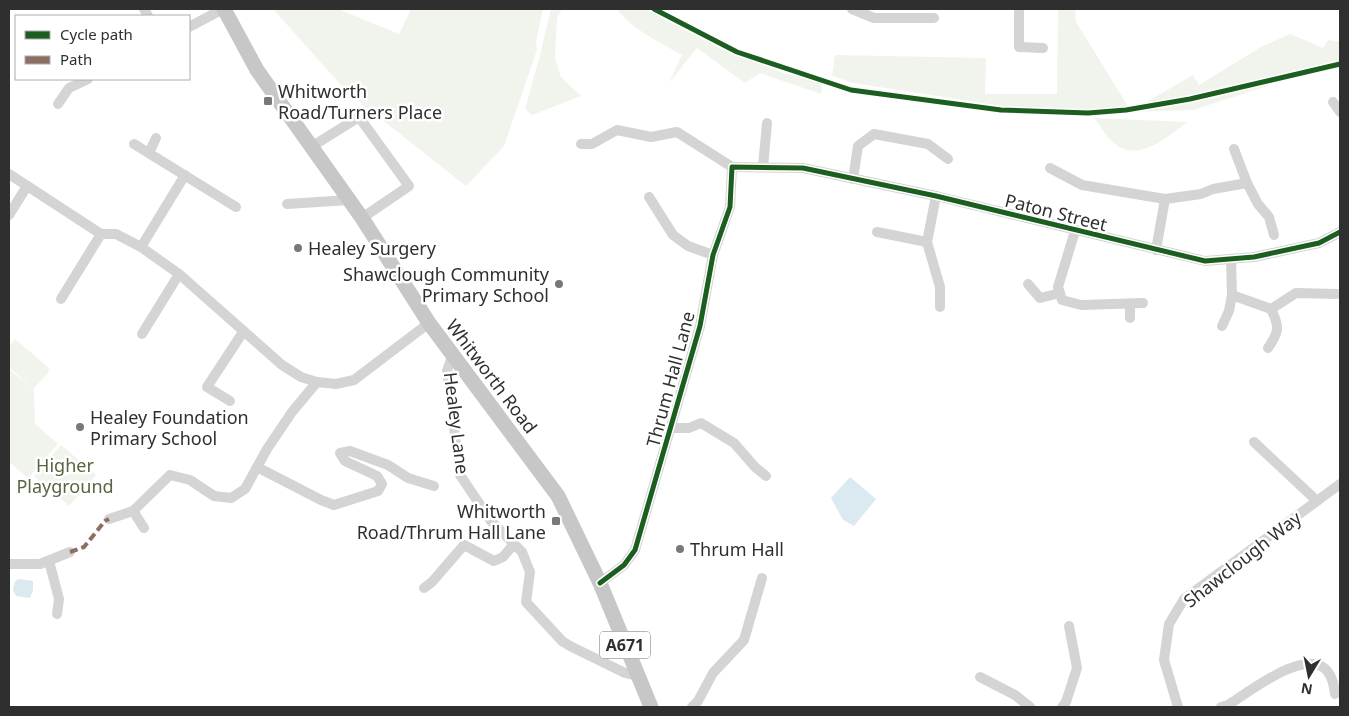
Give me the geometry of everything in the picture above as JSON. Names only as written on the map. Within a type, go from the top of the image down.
[{"type":"main road","name":"Whitworth Road","points":[[224,9],[257,70],[362,218],[429,323],[558,496],[600,583],[651,707]]},
{"type":"street","points":[[190,26],[224,9]]},
{"type":"street","points":[[852,9],[874,18],[934,18]]},
{"type":"street","points":[[1019,9],[1019,47],[1043,48]]},
{"type":"street","points":[[58,104],[69,88],[86,80]]},
{"type":"street","points":[[1333,102],[1340,112]]},
{"type":"street","points":[[311,147],[359,117],[409,186],[362,218]]},
{"type":"street","points":[[763,168],[767,123]]},
{"type":"street","points":[[581,144],[593,148],[617,130],[651,137],[678,132],[732,167]]},
{"type":"street","points":[[853,179],[858,146],[874,134],[928,144],[948,159]]},
{"type":"street","points":[[149,153],[156,138]]},
{"type":"street","points":[[134,144],[236,207]]},
{"type":"street","points":[[1234,149],[1247,183],[1258,204],[1269,217],[1274,235]]},
{"type":"street","name":"Paton Street","points":[[732,167],[803,168],[936,196],[1205,261],[1254,257],[1319,243],[1340,232]]},
{"type":"street","name":"Thrum Hall Lane","points":[[600,583],[624,565],[635,550],[672,428],[700,326],[713,254],[730,207],[732,167]]},
{"type":"street","points":[[1050,168],[1082,185],[1165,199],[1201,194],[1213,189],[1247,183]]},
{"type":"street","points":[[9,174],[101,234],[116,234],[141,247],[179,274],[282,366],[301,377],[317,382],[336,384],[354,380],[429,323]]},
{"type":"street","points":[[141,247],[185,175]]},
{"type":"street","points":[[9,215],[27,186]]},
{"type":"street","points":[[936,196],[928,242],[940,287],[940,307]]},
{"type":"street","points":[[649,197],[673,235],[688,246],[713,254]]},
{"type":"street","points":[[1156,250],[1165,199]]},
{"type":"street","points":[[287,204],[349,200]]},
{"type":"street","points":[[1075,231],[1058,288],[1062,300],[1081,305],[1143,304]]},
{"type":"street","points":[[878,232],[928,242]]},
{"type":"street","points":[[62,299],[101,234]]},
{"type":"street","points":[[1222,326],[1230,312],[1232,295],[1231,259]]},
{"type":"street","points":[[142,334],[179,274]]},
{"type":"street","points":[[1028,284],[1040,298],[1060,293]]},
{"type":"street","points":[[1271,309],[1296,293],[1337,294]]},
{"type":"street","points":[[1232,295],[1271,309],[1278,323],[1276,335],[1268,348]]},
{"type":"street","points":[[1130,304],[1130,318]]},
{"type":"street","points":[[230,401],[207,387],[242,332]]},
{"type":"street","name":"Healey Lane","points":[[453,354],[447,371],[460,475],[490,521],[522,552],[530,572],[526,602],[562,641],[625,673],[638,676]]},
{"type":"street","points":[[109,519],[133,510],[170,475],[190,480],[214,496],[231,498],[245,489],[267,449],[292,412],[317,382]]},
{"type":"street","points":[[672,428],[689,428],[701,423],[734,443],[755,467],[766,476]]},
{"type":"street","points":[[1254,442],[1317,501]]},
{"type":"street","points":[[257,467],[334,505],[378,491],[382,484],[377,476],[345,461],[340,453],[344,451],[350,451],[388,465],[408,478],[434,486]]},
{"type":"street","name":"Shawclough Way","points":[[1178,707],[1164,660],[1169,624],[1184,600],[1340,484]]},
{"type":"street","points":[[133,510],[144,528]]},
{"type":"street","points":[[424,588],[432,582],[464,545],[494,561],[503,557],[514,544]]},
{"type":"street","points":[[9,564],[40,564],[70,552]]},
{"type":"street","points":[[49,561],[59,600],[57,614]]},
{"type":"street","points":[[692,707],[698,701],[713,673],[744,640],[762,578]]},
{"type":"street","points":[[1062,707],[1066,702],[1077,668],[1069,626]]},
{"type":"street","points":[[1221,707],[1228,705],[1280,673],[1300,664],[1310,662],[1320,665],[1327,670],[1332,678],[1335,694]]},
{"type":"street","points":[[980,677],[1015,695],[1030,707]]},
{"type":"green space","points":[[273,9],[338,9],[399,34],[411,9],[543,9],[536,42],[537,50],[504,146],[466,186],[348,93]]},
{"type":"green space","points":[[551,9],[562,9],[557,18],[555,58],[561,77],[581,96],[532,115],[525,109]]},
{"type":"green space","points":[[617,9],[647,9],[734,55],[783,73],[820,82],[822,86],[821,94],[760,73],[745,83],[697,48],[669,83],[682,55],[638,29]]},
{"type":"green space","points":[[1058,9],[1075,9],[1076,22],[1131,111],[1193,75],[1199,85],[1261,47],[1290,34],[1323,48],[1328,40],[1340,42],[1340,62],[1193,110],[1131,112],[1002,106],[853,83],[832,76],[835,55],[986,58],[985,94],[1057,94]]},
{"type":"green space","points":[[1095,119],[1187,122],[1153,146],[1133,151],[1123,149],[1114,143]]},
{"type":"green space","points":[[15,339],[49,368],[48,373],[33,389],[9,367],[9,346]]},
{"type":"green space","points":[[9,369],[34,390],[35,424],[58,444],[28,478],[9,462]]},
{"type":"green space","name":"Higher Playground","points":[[61,445],[96,475],[69,506],[34,476]]},
{"type":"shaded area","points":[[850,477],[876,499],[854,526],[843,520],[831,498]]},
{"type":"shaded area","points":[[19,579],[33,581],[33,590],[30,598],[16,596],[13,590],[15,581]]},
{"type":"marked path","points":[[70,552],[84,547],[105,521],[109,519]]},
{"type":"cycle path","points":[[654,9],[737,52],[851,90],[1001,110],[1088,113],[1126,110],[1190,99],[1340,64]]},
{"type":"cycle path","points":[[600,583],[624,565],[635,550],[700,326],[713,255],[730,207],[732,167],[803,168],[936,196],[1205,261],[1254,257],[1319,243],[1340,232]]},
{"type":"place","name":"Whitworth Road/Turners Place","points":[[268,101]]},
{"type":"place","name":"Healey Surgery","points":[[298,248]]},
{"type":"place","name":"Shawclough Community Primary School","points":[[559,284]]},
{"type":"place","name":"Healey Foundation Primary School","points":[[80,427]]},
{"type":"place","name":"Whitworth Road/Thrum Hall Lane","points":[[556,521]]},
{"type":"place","name":"Thrum Hall","points":[[680,549]]}]
